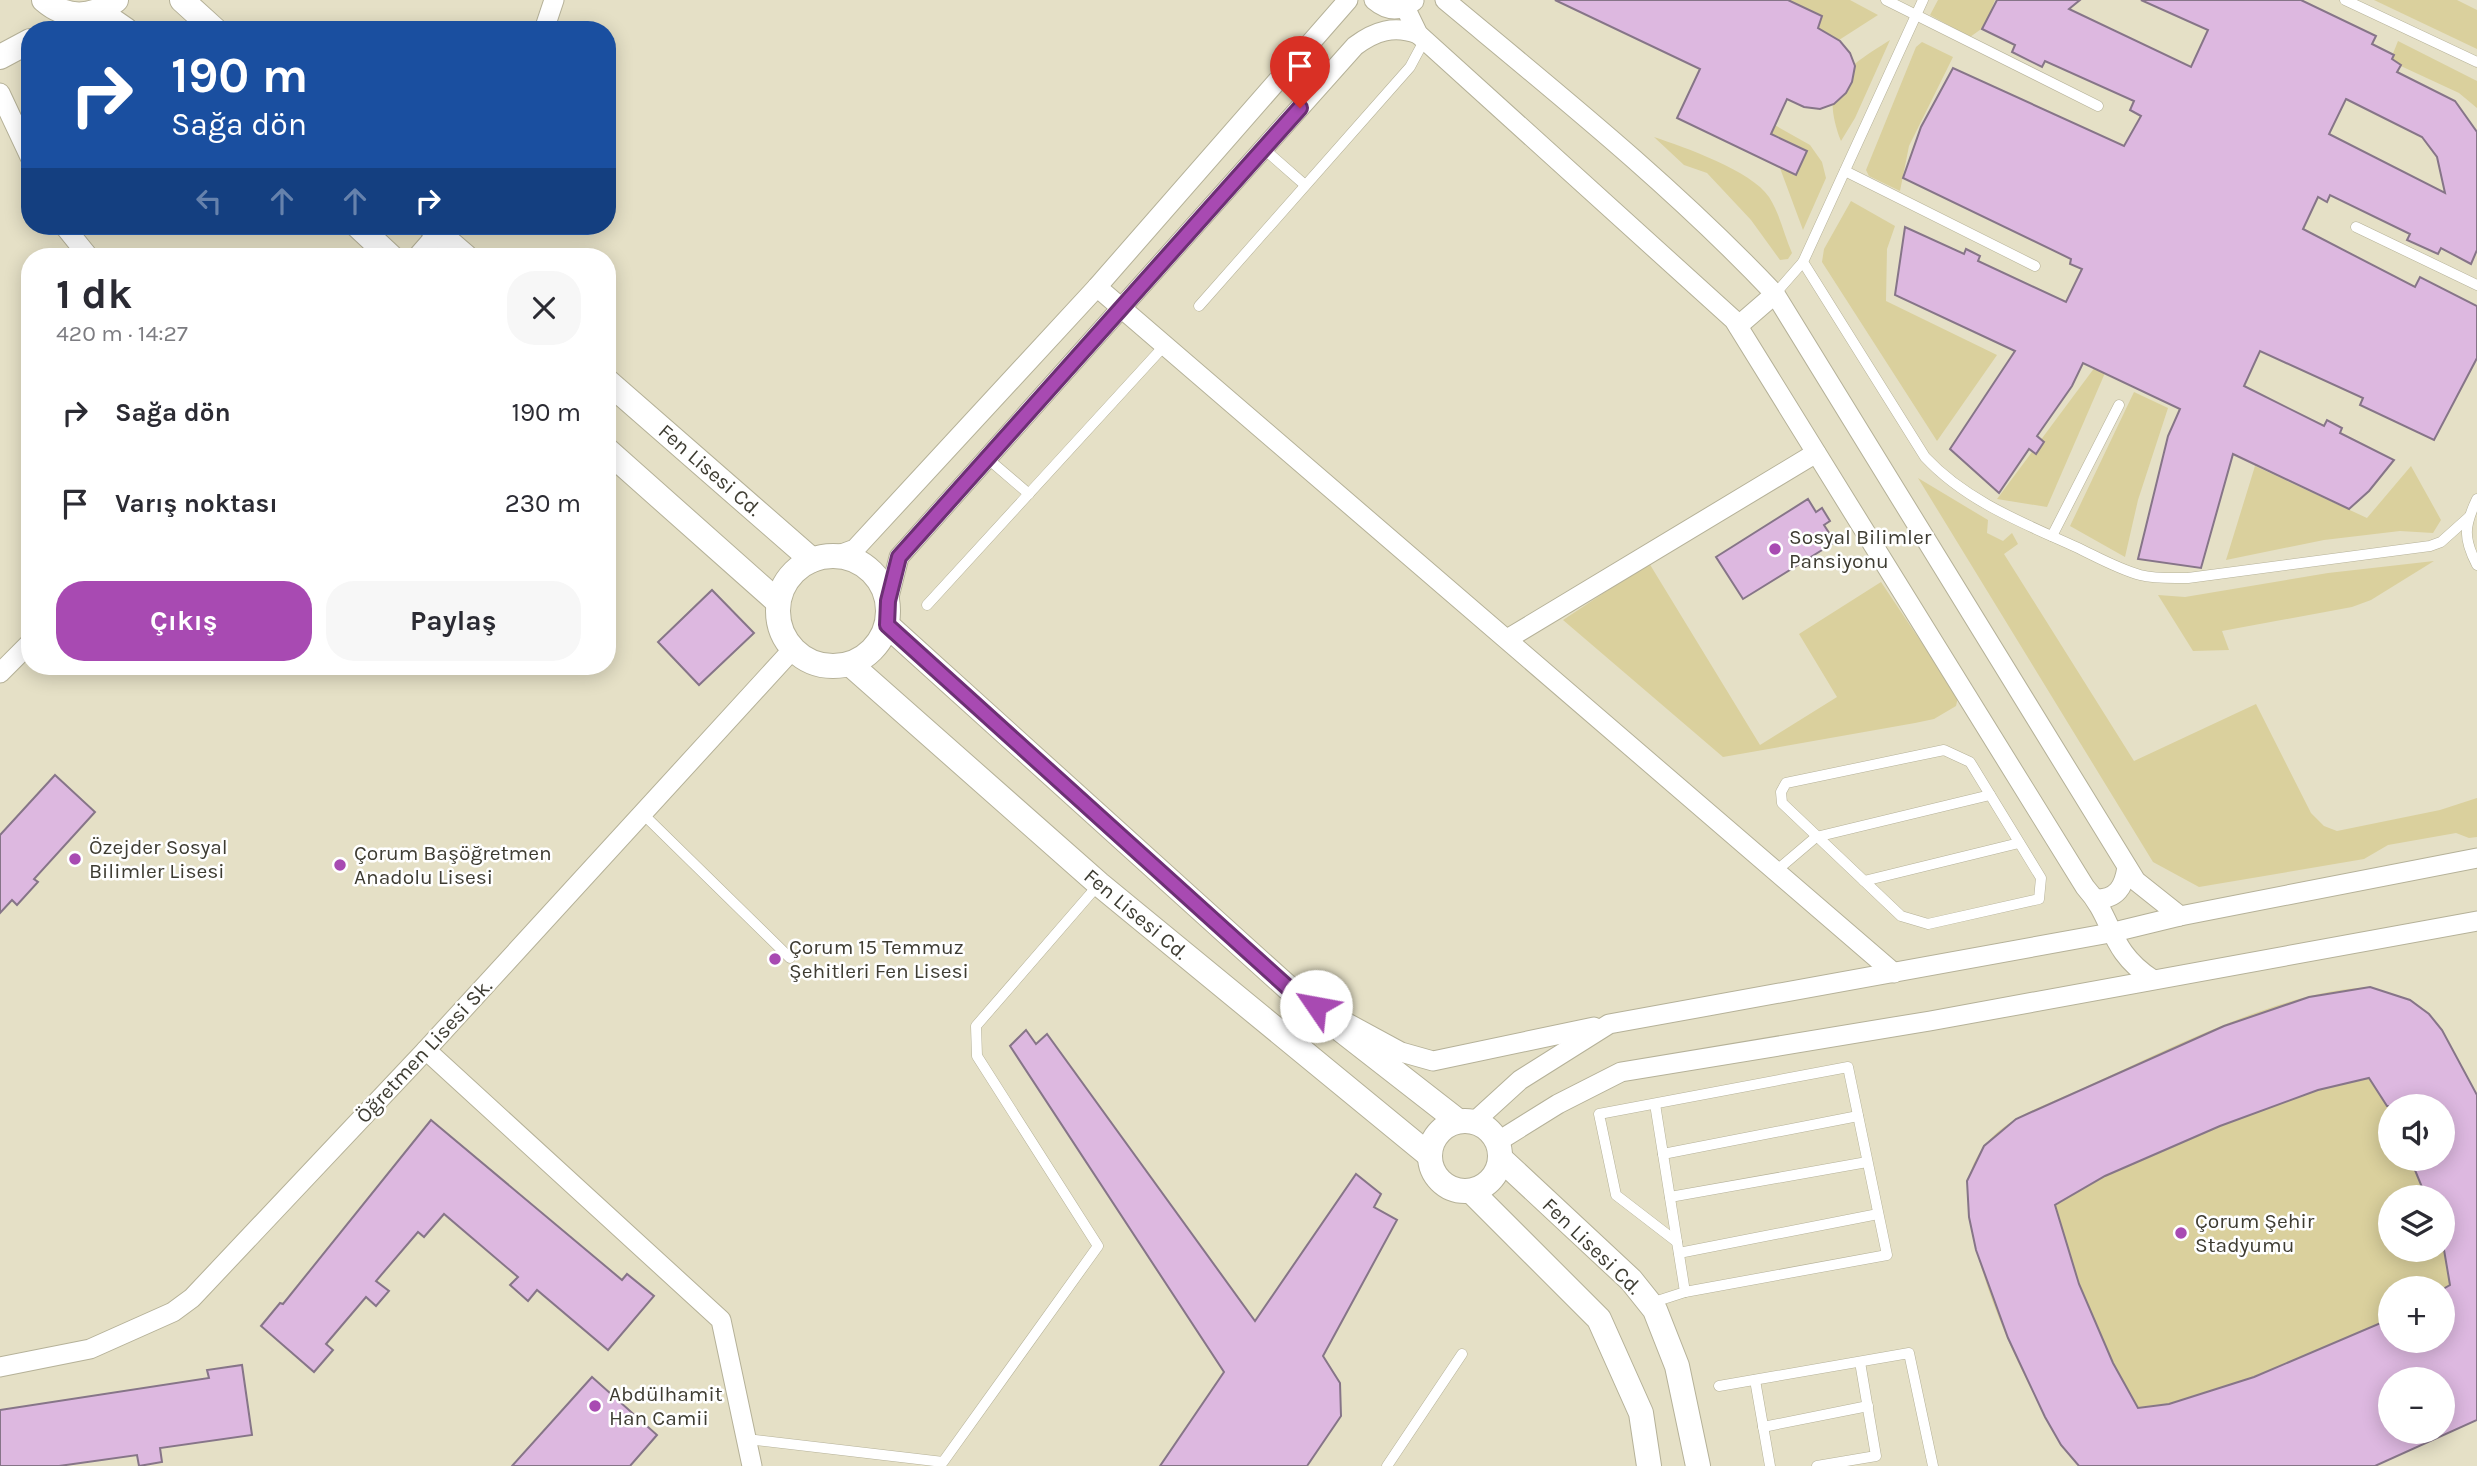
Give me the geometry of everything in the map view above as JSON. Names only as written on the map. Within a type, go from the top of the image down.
[{"type":"street","points":[[44,0],[55,9],[99,9],[114,21]]},
{"type":"street","points":[[182,0],[205,21]]},
{"type":"street","points":[[547,21],[554,0]]},
{"type":"street","points":[[1348,0],[1097,287],[855,549],[824,558],[790,576],[778,602],[779,625],[793,649],[806,659],[828,666],[850,664],[873,649],[887,613],[899,557],[1355,46],[1377,32],[1404,5]]},
{"type":"street","points":[[1374,0],[1404,5]]},
{"type":"street","points":[[1446,0],[1557,93],[1726,242],[1775,294],[2136,881],[2180,916]]},
{"type":"street","points":[[1404,5],[1422,36],[1738,326],[2085,887],[2096,899],[2110,933],[2129,961],[2152,979]]},
{"type":"street","points":[[72,21],[99,9]]},
{"type":"street","points":[[1377,32],[1390,29],[1422,36]]},
{"type":"street","points":[[0,57],[21,46]]},
{"type":"street","points":[[0,93],[21,138]]},
{"type":"street","points":[[368,235],[381,248]]},
{"type":"street","points":[[445,235],[457,248]]},
{"type":"street","points":[[1097,287],[1509,638],[1894,973]]},
{"type":"street","points":[[1738,326],[1775,294]]},
{"type":"street","name":"Fen Lisesi Cd.","points":[[616,388],[824,558]]},
{"type":"street","points":[[1509,638],[1816,453]]},
{"type":"street","points":[[616,458],[778,602]]},
{"type":"street","points":[[824,558],[859,562],[878,578],[887,613],[1295,994],[1466,1122],[1484,1126],[1499,1150]]},
{"type":"street","name":"Öğretmen Lisesi Sk.","points":[[0,1367],[90,1349],[173,1312],[192,1298],[426,1051],[793,649]]},
{"type":"street","points":[[0,673],[21,652]]},
{"type":"street","name":"Fen Lisesi Cd.","points":[[850,664],[1100,884],[1429,1155]]},
{"type":"street","points":[[1295,994],[1401,1052],[1433,1061],[1609,1024],[2110,933],[2180,916],[2477,858]]},
{"type":"street","points":[[2096,899],[2109,899],[2117,894],[2127,867]]},
{"type":"street","points":[[1609,1024],[1520,1080],[1466,1122],[1438,1133],[1429,1155],[1431,1166],[1442,1183],[1461,1192],[1471,1191],[1492,1180],[1499,1150],[1558,1104],[1621,1072],[1930,1021],[2477,921]]},
{"type":"street","points":[[426,1051],[721,1321],[752,1466]]},
{"type":"street","name":"Fen Lisesi Cd.","points":[[1499,1150],[1631,1280],[1650,1304],[1667,1337],[1677,1366],[1698,1466]]},
{"type":"street","points":[[1471,1191],[1599,1319],[1641,1413],[1649,1466]]},
{"type":"lane","points":[[1886,0],[2098,106]]},
{"type":"lane","points":[[1775,294],[1803,262],[1923,0]]},
{"type":"lane","points":[[2345,0],[2477,62]]},
{"type":"lane","points":[[1199,306],[1410,67],[1422,36]]},
{"type":"lane","points":[[1264,149],[1305,185]]},
{"type":"lane","points":[[1845,172],[2035,266]]},
{"type":"lane","points":[[2356,227],[2477,285]]},
{"type":"lane","points":[[1803,262],[1925,457],[1964,492],[2052,537],[2139,575],[2188,578],[2430,546],[2441,542],[2473,520]]},
{"type":"lane","points":[[927,605],[1166,344]]},
{"type":"lane","points":[[2052,537],[2119,405]]},
{"type":"lane","points":[[987,458],[1029,494]]},
{"type":"lane","points":[[2477,499],[2466,543],[2477,565]]},
{"type":"lane","points":[[1944,750],[1970,762],[2041,878],[2039,899],[1928,924],[1901,916],[1816,837],[1783,803],[1781,792],[1786,783],[1944,750]]},
{"type":"lane","points":[[1776,871],[1816,837],[1990,795]]},
{"type":"lane","points":[[643,814],[790,958]]},
{"type":"lane","points":[[1864,881],[2019,843]]},
{"type":"lane","points":[[747,1439],[943,1462],[1098,1246],[977,1056],[976,1026],[1100,884]]},
{"type":"lane","points":[[1650,1304],[1685,1292],[1886,1255],[1848,1067],[1599,1114],[1616,1195],[1678,1248]]},
{"type":"lane","points":[[1655,1104],[1685,1292]]},
{"type":"lane","points":[[1663,1154],[1858,1116]]},
{"type":"lane","points":[[1670,1197],[1867,1163]]},
{"type":"lane","points":[[1678,1248],[1878,1214]]},
{"type":"lane","points":[[1718,1387],[1909,1353],[1933,1466]]},
{"type":"lane","points":[[1387,1466],[1462,1354]]},
{"type":"lane","points":[[1817,1466],[1876,1456],[1860,1362]]},
{"type":"lane","points":[[1755,1380],[1769,1466]]},
{"type":"lane","points":[[1763,1427],[1868,1406]]},
{"type":"shaded area","points":[[1748,0],[1850,0],[1878,15],[1839,40]]},
{"type":"shaded area","points":[[1938,0],[1995,0],[1984,27],[1970,37],[1930,15]]},
{"type":"shaded area","points":[[2374,0],[2457,0],[2477,10],[2477,49]]},
{"type":"shaded area","points":[[1890,40],[1855,118],[1841,141],[1835,121],[1834,91],[1848,70]]},
{"type":"shaded area","points":[[2398,41],[2477,81],[2477,108],[2459,93],[2390,61]]},
{"type":"shaded area","points":[[1922,42],[1953,57],[1909,146],[1900,191],[1869,176],[1866,170],[1916,47]]},
{"type":"shaded area","points":[[1704,85],[1810,145],[1822,162],[1826,178],[1803,230],[1774,152]]},
{"type":"shaded area","points":[[1654,137],[1733,169],[1760,187],[1769,197],[1779,217],[1792,253],[1788,259],[1780,260],[1751,220],[1707,173],[1684,165]]},
{"type":"shaded area","points":[[1851,201],[1895,226],[1887,249],[1886,301],[1997,355],[1937,441],[1822,262],[1824,249]]},
{"type":"shaded area","points":[[2098,363],[2105,373],[2047,507],[1997,499]]},
{"type":"shaded area","points":[[2134,392],[2168,408],[2138,500],[2125,557],[2070,526]]},
{"type":"shaded area","points":[[2255,466],[2367,518],[2411,466],[2441,520],[2433,533],[2400,531],[2324,540],[2226,560]]},
{"type":"shaded area","points":[[1918,478],[1988,520],[1987,533],[2003,541],[2012,533],[2018,544],[2004,554],[2134,761],[2256,704],[2311,813],[2324,826],[2337,831],[2440,810],[2477,798],[2477,837],[2469,838],[2456,833],[2388,845],[2364,859],[2199,887],[2153,862]]},
{"type":"shaded area","points":[[2434,561],[2371,600],[2352,607],[2222,631],[2229,650],[2193,651],[2158,595],[2185,597],[2328,573]]},
{"type":"shaded area","points":[[1649,563],[1760,745],[1837,697],[1799,634],[1881,582],[1958,697],[1956,706],[1934,719],[1723,757],[1563,620]]},
{"type":"shaded area","name":"Çorum Şehir Stadyumu","points":[[2370,987],[2410,1000],[2442,1030],[2477,1095],[2477,1420],[2455,1430],[2455,1367],[2378,1367],[2378,1444],[2424,1444],[2375,1466],[2079,1466],[2040,1406],[2019,1365],[1983,1273],[1972,1230],[1968,1192],[1974,1163],[2000,1130],[2032,1111],[2191,1039],[2263,1010],[2300,999]]},
{"type":"building","points":[[1555,0],[1788,0],[1822,16],[1818,28],[1840,41],[1850,53],[1855,66],[1852,82],[1846,93],[1834,104],[1820,109],[1804,107],[1787,99],[1771,134],[1807,151],[1796,175],[1677,118],[1700,69]]},
{"type":"building","points":[[1997,0],[2080,0],[2069,9],[2191,67],[2208,30],[2141,0],[2301,0],[2376,36],[2372,44],[2394,55],[2392,59],[2401,65],[2397,72],[2455,101],[2477,132],[2477,250],[2471,264],[2441,248],[2438,254],[2407,240],[2410,234],[2330,195],[2327,202],[2318,197],[2303,229],[2415,287],[2420,277],[2477,306],[2477,358],[2434,440],[2360,405],[2363,398],[2260,351],[2244,386],[2324,426],[2327,420],[2342,428],[2340,433],[2394,460],[2369,491],[2349,509],[2233,454],[2201,568],[2138,559],[2168,436],[2180,409],[2083,363],[2072,386],[2037,436],[2044,442],[2036,454],[2029,449],[1999,493],[1950,449],[2015,351],[1895,295],[1905,227],[1964,254],[1966,249],[1980,256],[1978,261],[2066,302],[2082,269],[2070,264],[2071,259],[1903,178],[1921,127],[1953,68],[2124,146],[2141,116],[2130,110],[2134,101],[2045,61],[2042,67],[2012,52],[2015,45],[1982,29]],"holes":[[[2346,99],[2422,137],[2437,157],[2445,193],[2329,134]]]},
{"type":"building","name":"Sosyal Bilimler Pansiyonu","points":[[1808,499],[1816,512],[1822,508],[1830,521],[1824,525],[1835,542],[1743,599],[1716,557]]},
{"type":"building","points":[[712,590],[754,633],[699,685],[658,642]]},
{"type":"building","points":[[55,775],[95,812],[34,879],[38,882],[17,905],[12,900],[0,913],[0,835]]},
{"type":"building","points":[[2370,987],[2410,1000],[2429,1014],[2442,1030],[2477,1095],[2477,1420],[2455,1430],[2455,1367],[2378,1367],[2378,1444],[2424,1444],[2375,1466],[2079,1466],[2061,1445],[2008,1338],[1976,1250],[1969,1217],[1967,1181],[1984,1146],[2016,1119],[2224,1026],[2309,997]],"holes":[[[2369,1078],[2379,1094],[2455,1094],[2455,1171],[2415,1171],[2421,1185],[2455,1185],[2455,1262],[2446,1262],[2448,1276],[2455,1276],[2455,1353],[2378,1353],[2378,1324],[2254,1377],[2169,1404],[2138,1408],[2113,1363],[2079,1284],[2055,1205],[2105,1176],[2220,1126],[2318,1090]]]},
{"type":"building","points":[[1026,1030],[1036,1044],[1047,1034],[1255,1321],[1356,1174],[1381,1194],[1374,1207],[1397,1220],[1323,1356],[1340,1383],[1341,1416],[1307,1466],[1160,1466],[1224,1372],[1010,1046]]},
{"type":"building","points":[[431,1120],[622,1280],[627,1274],[654,1296],[608,1350],[537,1290],[528,1301],[510,1285],[518,1277],[444,1214],[424,1237],[418,1232],[376,1281],[389,1291],[376,1306],[366,1297],[326,1344],[333,1350],[314,1372],[261,1326],[280,1303],[283,1304]]},
{"type":"building","points":[[242,1365],[252,1435],[160,1448],[162,1462],[139,1466],[137,1455],[59,1466],[0,1466],[0,1410],[209,1378],[207,1370]]},
{"type":"building","name":"Abdülhamit Han Camii","points":[[592,1377],[657,1435],[630,1466],[512,1466]]},
{"type":"place","name":"Sosyal Bilimler Pansiyonu","points":[[1775,549]]},
{"type":"place","name":"Özejder Sosyal Bilimler Lisesi","points":[[75,859]]},
{"type":"place","name":"Çorum Başöğretmen Anadolu Lisesi","points":[[340,865]]},
{"type":"place","name":"Çorum 15 Temmuz Şehitleri Fen Lisesi","points":[[775,959]]},
{"type":"place","name":"Çorum Şehir Stadyumu","points":[[2181,1233]]},
{"type":"place","name":"Abdülhamit Han Camii","points":[[595,1406]]},
{"type":"route","points":[[1300,108],[899,557],[888,601],[887,625],[1295,994],[1316,1006]]}]
